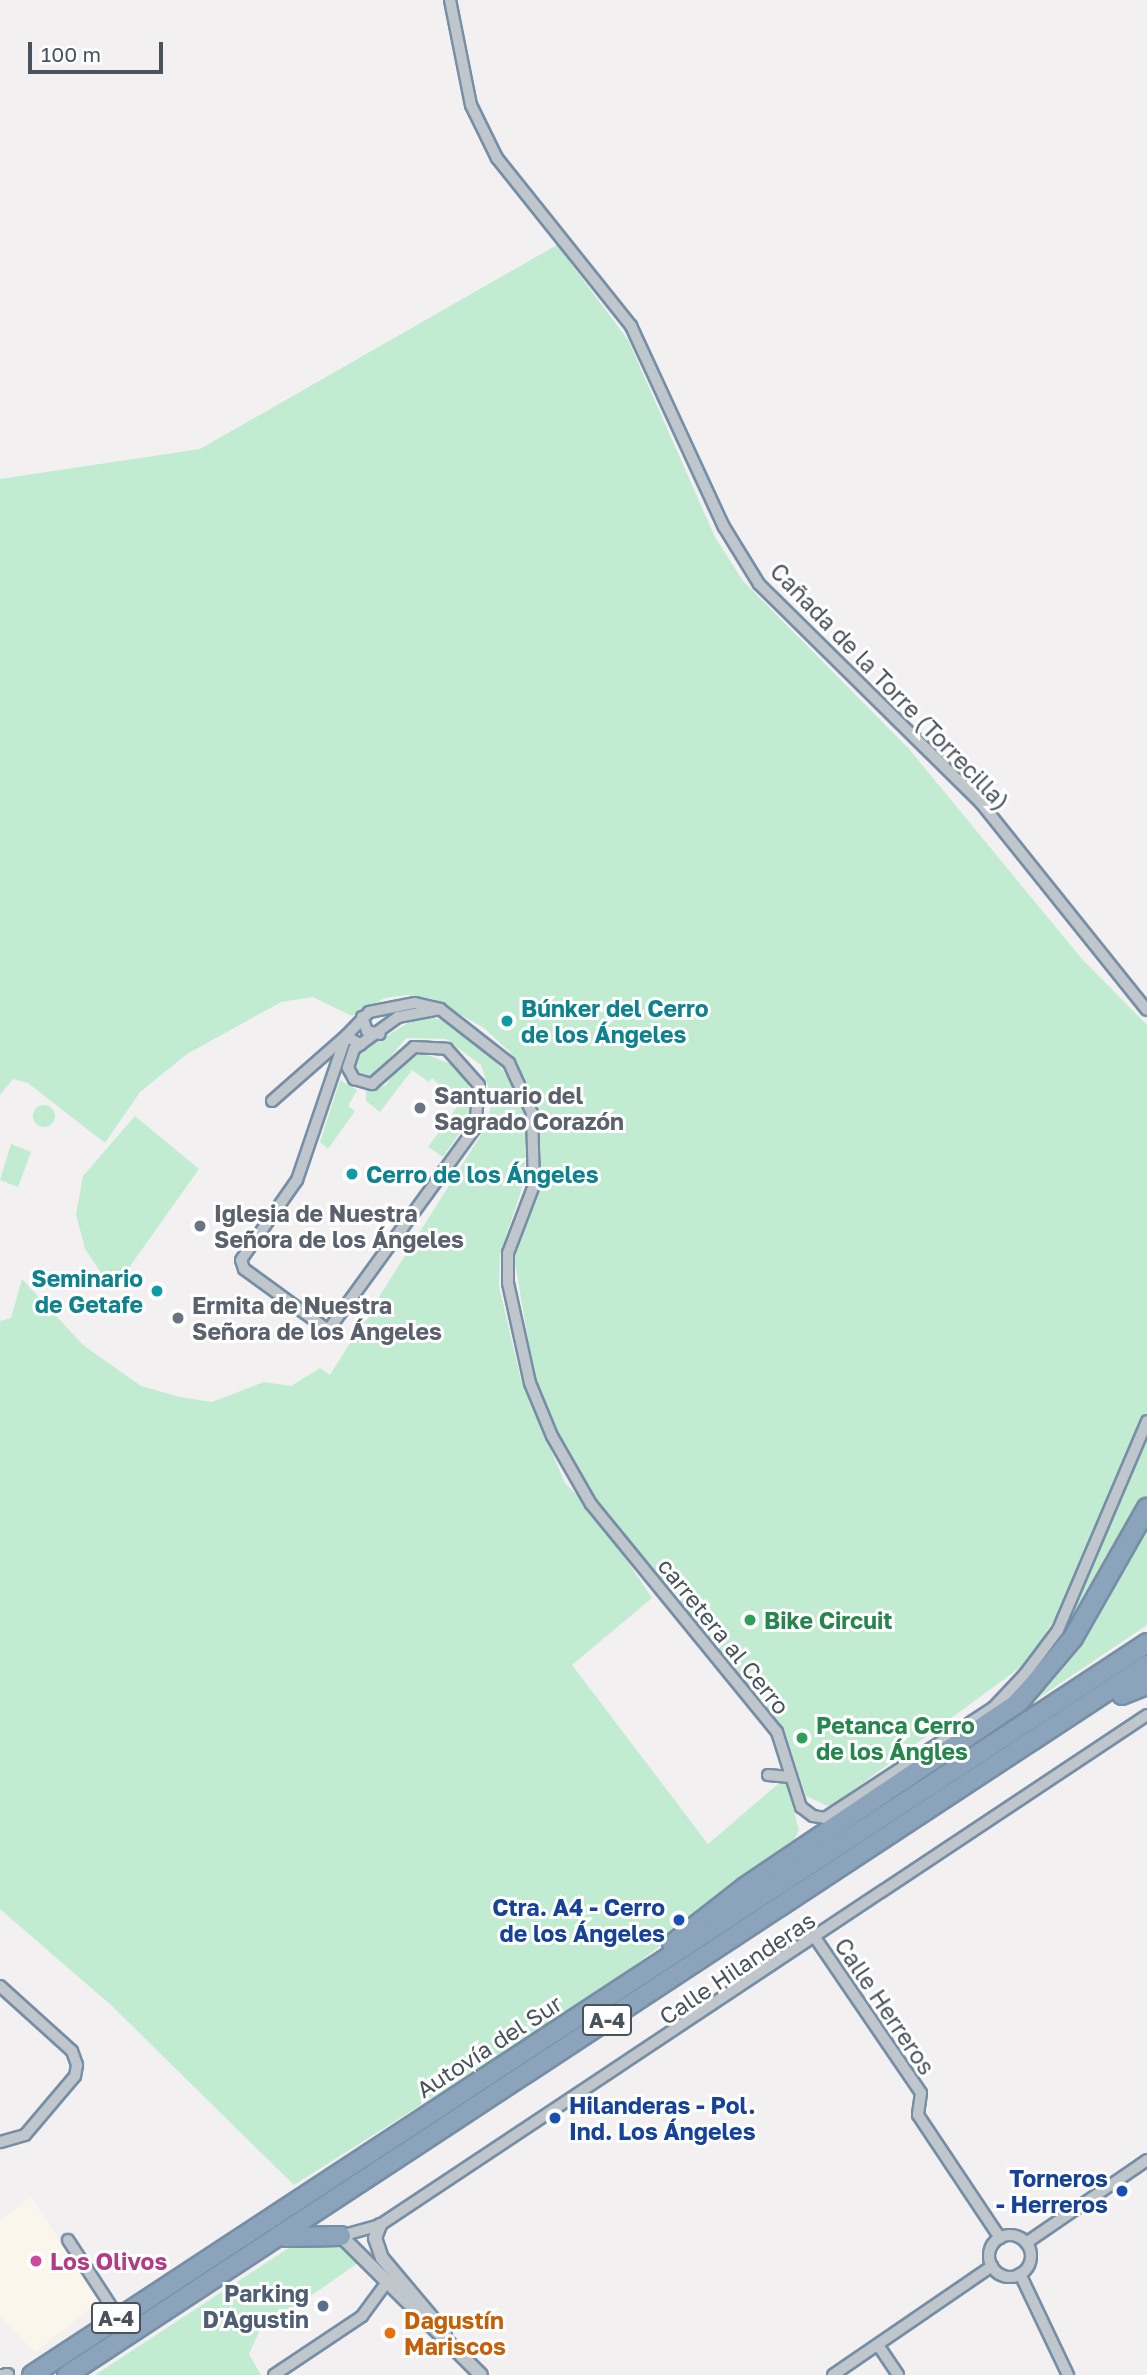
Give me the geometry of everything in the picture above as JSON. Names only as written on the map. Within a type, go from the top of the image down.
[{"type":"highway","points":[[597,2005],[745,1886],[1018,1703],[1073,1639],[1147,1508]]},
{"type":"highway","name":"Autovía del Sur","points":[[32,2375],[200,2262],[1147,1643]]},
{"type":"highway","name":"Autovía del Sur","points":[[67,2375],[278,2239],[1147,1665]]},
{"type":"highway","points":[[950,1795],[989,1780],[1147,1679]]},
{"type":"highway","points":[[1122,1695],[1147,1685]]},
{"type":"highway","points":[[278,2239],[313,2232],[341,2236]]},
{"type":"highway","points":[[111,2306],[180,2265],[200,2262]]},
{"type":"street","name":"Cañada de la Torre (Torrecilla)","points":[[450,0],[471,105],[497,158],[631,326],[724,527],[759,584],[981,803],[1147,1010]]},
{"type":"street","points":[[272,1101],[346,1035],[362,1017],[387,1006],[440,1009]]},
{"type":"street","points":[[346,1035],[297,1180],[241,1260],[244,1269],[328,1330],[475,1128],[480,1107],[479,1086],[447,1049],[414,1046],[372,1084],[354,1079],[348,1069],[348,1058],[398,1017],[440,1009]]},
{"type":"street","name":"carretera al Cerro","points":[[440,1009],[509,1063],[532,1113],[534,1185],[508,1252],[508,1283],[530,1383],[552,1437],[591,1504],[777,1732],[801,1807],[825,1818],[994,1707],[1058,1630],[1147,1421]]},
{"type":"street","points":[[362,1017],[367,1031],[380,1034]]},
{"type":"street","points":[[346,1035],[361,1045]]},
{"type":"street","name":"Calle Hilanderas","points":[[341,2236],[380,2225],[816,1939],[1147,1716]]},
{"type":"street","points":[[768,1775],[790,1777]]},
{"type":"street","name":"Calle Herreros","points":[[816,1939],[921,2092],[918,2115],[1000,2238]]},
{"type":"street","points":[[0,1986],[72,2051],[77,2065],[75,2076],[25,2135],[0,2142]]},
{"type":"street","points":[[1020,2274],[1002,2275],[992,2266],[991,2247],[1000,2238],[1026,2243],[1147,2160]]},
{"type":"street","points":[[380,2225],[376,2247],[393,2279]]},
{"type":"street","points":[[341,2236],[393,2279],[481,2375]]},
{"type":"street","points":[[68,2240],[111,2306]]},
{"type":"street","points":[[1020,2274],[1030,2260],[1026,2243]]},
{"type":"street","points":[[833,2375],[992,2266]]},
{"type":"street","points":[[1020,2274],[1068,2375]]},
{"type":"street","points":[[276,2374],[362,2316],[393,2279]]},
{"type":"street","points":[[877,2345],[898,2375]]},
{"type":"shaded area","name":"Los Olivos","points":[[31,2197],[99,2302],[35,2352],[0,2316],[0,2220]]},
{"type":"green space","name":"Cerro de los Ángeles","points":[[557,245],[628,340],[715,537],[743,581],[909,749],[1082,959],[1147,1025],[1147,1625],[1031,1703],[1100,1550],[1119,1474],[1066,1602],[1026,1663],[830,1807],[806,1796],[784,1729],[591,1504],[561,1446],[535,1381],[513,1251],[540,1187],[540,1111],[510,1052],[484,1028],[433,999],[408,995],[385,998],[352,1016],[313,997],[281,1002],[187,1054],[140,1092],[105,1143],[28,1083],[13,1079],[0,1095],[0,479],[200,449]]},
{"type":"green space","name":"Cerro de los Ángeles","points":[[418,1017],[439,1019],[473,1037],[503,1070],[523,1107],[527,1149],[521,1191],[500,1254],[499,1286],[521,1380],[565,1483],[596,1514],[652,1598],[572,1665],[708,1844],[785,1778],[799,1830],[791,1846],[601,1991],[294,2185],[112,2006],[0,1909],[0,1321],[11,1318],[22,1279],[83,1345],[141,1386],[180,1397],[212,1402],[264,1382],[291,1386],[320,1368],[330,1375],[487,1125],[492,1099],[481,1065],[446,1039],[406,1038],[373,1078],[355,1070],[357,1054]]},
{"type":"green space","points":[[419,1052],[459,1067],[473,1095],[468,1121],[443,1157],[428,1147],[459,1104],[432,1078],[429,1082],[412,1070],[380,1112],[366,1101],[366,1091],[386,1085],[404,1059]]},
{"type":"green space","points":[[340,1080],[357,1090],[348,1106],[355,1111],[328,1149],[320,1142]]},
{"type":"green space","points":[[44,1105],[52,1108],[55,1116],[52,1124],[44,1127],[36,1124],[33,1116],[36,1108]]},
{"type":"green space","points":[[135,1116],[199,1169],[113,1290],[85,1249],[76,1214],[83,1176]]},
{"type":"green space","points":[[11,1144],[31,1152],[18,1187],[0,1180]]},
{"type":"green space","points":[[304,2238],[338,2242],[358,2263],[259,2332],[249,2354],[261,2375],[95,2375]]},
{"type":"place","name":"Búnker del Cerro de los Ángeles","points":[[507,1021]]},
{"type":"place","name":"Santuario del Sagrado Corazón","points":[[420,1108]]},
{"type":"place","name":"Cerro de los Ángeles","points":[[352,1174]]},
{"type":"place","name":"Iglesia de Nuestra Señora de los Ángeles","points":[[200,1226]]},
{"type":"place","name":"Seminario de Getafe","points":[[157,1291]]},
{"type":"place","name":"Ermita de Nuestra Señora de los Ángeles","points":[[178,1318]]},
{"type":"place","name":"Bike Circuit","points":[[750,1620]]},
{"type":"place","name":"Petanca Cerro de los Ángles","points":[[802,1738]]},
{"type":"place","name":"Ctra. A4 - Cerro de los Ángeles","points":[[679,1920]]},
{"type":"place","name":"Hilanderas - Pol. Ind. Los Ángeles","points":[[555,2118]]},
{"type":"place","name":"Torneros - Herreros","points":[[1122,2191]]},
{"type":"place","name":"Los Olivos","points":[[36,2261]]},
{"type":"place","name":"Parking D'Agustin","points":[[323,2306]]},
{"type":"place","name":"Dagustín Mariscos","points":[[390,2333]]}]
